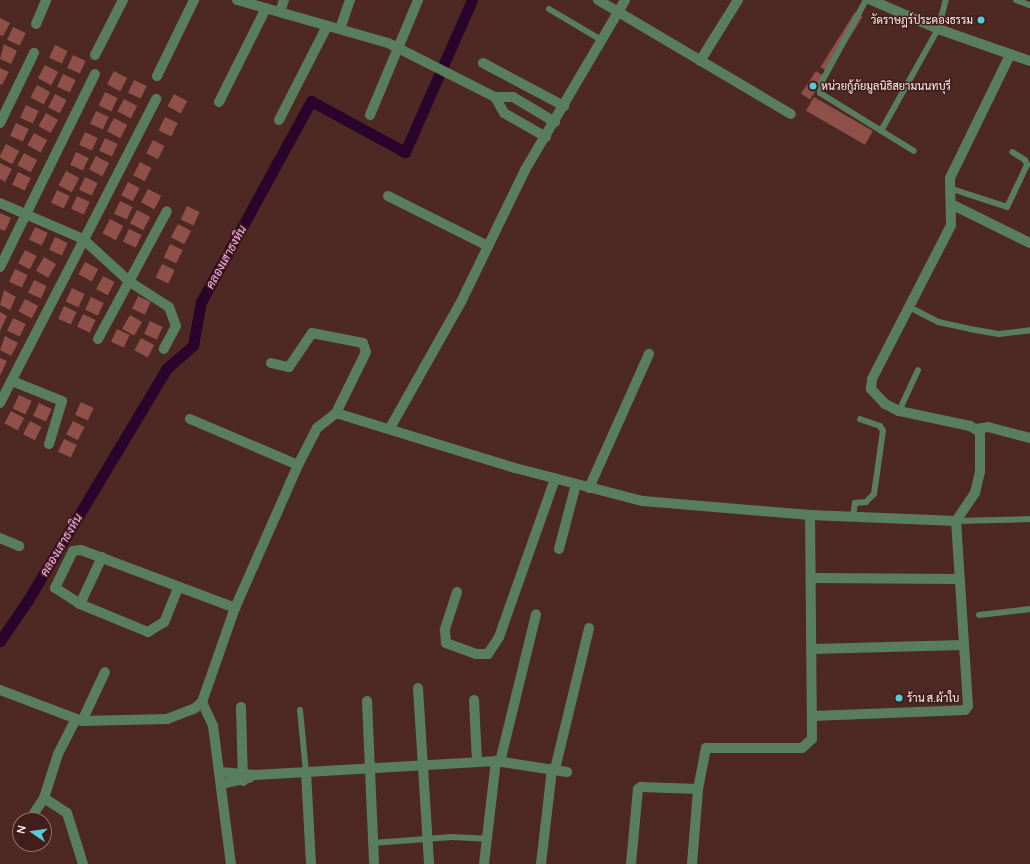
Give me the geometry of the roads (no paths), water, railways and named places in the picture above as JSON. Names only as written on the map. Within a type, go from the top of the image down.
[{"type":"street","points":[[36,24],[46,0]]},
{"type":"street","points":[[95,55],[123,0]]},
{"type":"street","points":[[157,76],[194,0]]},
{"type":"street","points":[[237,0],[340,29],[399,48],[495,97],[513,97],[555,122]]},
{"type":"street","points":[[280,12],[284,0]]},
{"type":"street","points":[[340,29],[350,0]]},
{"type":"street","points":[[370,115],[418,0]]},
{"type":"street","points":[[598,0],[791,114]]},
{"type":"street","points":[[390,428],[439,343],[488,246],[546,137],[603,41],[625,0]]},
{"type":"street","points":[[700,61],[738,0]]},
{"type":"street","points":[[876,1],[938,29],[1030,61]]},
{"type":"street","points":[[219,102],[266,8]]},
{"type":"street","points":[[278,120],[327,26]]},
{"type":"street","points":[[0,123],[34,53]]},
{"type":"street","points":[[1010,55],[950,178],[948,188],[951,204],[951,225],[872,379],[872,389],[877,398],[899,411],[976,429],[988,427],[1030,438]]},
{"type":"street","points":[[483,63],[564,106]]},
{"type":"street","points":[[0,267],[28,213],[95,74]]},
{"type":"street","points":[[495,97],[504,113],[546,137]]},
{"type":"street","points":[[0,403],[156,99]]},
{"type":"street","points":[[388,196],[488,246]]},
{"type":"street","points":[[0,203],[28,213],[83,239],[130,282],[169,307],[175,316],[176,326],[164,349]]},
{"type":"street","points":[[951,204],[1030,243]]},
{"type":"street","points":[[98,339],[167,211]]},
{"type":"street","points":[[0,690],[78,720],[167,719],[188,713],[202,702],[235,608],[298,465],[317,428],[336,413],[366,352],[363,343],[312,333],[288,367],[271,363]]},
{"type":"street","points":[[589,488],[649,354]]},
{"type":"street","points":[[12,381],[62,401],[49,444]]},
{"type":"street","points":[[336,413],[390,428],[555,479],[644,501],[810,515],[956,521]]},
{"type":"street","points":[[190,419],[298,465]]},
{"type":"street","points":[[812,716],[965,710],[968,706],[958,579],[956,521],[975,492],[980,472],[980,432],[976,429]]},
{"type":"street","points":[[457,592],[445,630],[446,643],[476,654],[488,654],[499,637],[555,479]]},
{"type":"street","points":[[559,549],[576,484]]},
{"type":"street","points":[[692,864],[698,789],[704,754],[710,746],[802,748],[812,739],[812,578],[810,515]]},
{"type":"street","points":[[0,538],[19,546]]},
{"type":"street","points":[[178,588],[164,622],[153,632],[141,631],[80,604],[55,588],[73,551],[102,557],[178,588],[235,608]]},
{"type":"street","points":[[80,604],[102,557]]},
{"type":"street","points":[[812,578],[958,579]]},
{"type":"street","points":[[484,864],[498,762],[536,614]]},
{"type":"street","points":[[541,864],[553,769],[590,628]]},
{"type":"street","points":[[812,649],[963,645]]},
{"type":"street","points":[[35,812],[44,798],[58,754],[105,672]]},
{"type":"street","points":[[418,688],[429,864]]},
{"type":"street","points":[[474,700],[477,762]]},
{"type":"street","points":[[367,701],[374,864]]},
{"type":"street","points":[[202,702],[214,726],[231,864]]},
{"type":"street","points":[[241,707],[243,776]]},
{"type":"street","points":[[220,772],[243,776],[477,762],[498,762],[567,772]]},
{"type":"street","points":[[306,772],[311,864]]},
{"type":"street","points":[[221,784],[243,776]]},
{"type":"street","points":[[632,864],[638,790],[641,787],[698,789]]},
{"type":"street","points":[[44,798],[67,813],[83,864]]},
{"type":"lane","points":[[866,0],[820,85],[820,93],[914,151]]},
{"type":"lane","points":[[881,132],[938,29],[946,0]]},
{"type":"lane","points":[[1016,0],[1029,5]]},
{"type":"lane","points":[[549,9],[603,41]]},
{"type":"lane","points":[[948,188],[1007,207],[1026,165],[1025,160],[1012,152]]},
{"type":"lane","points":[[909,307],[938,322],[970,329],[999,334],[1030,330]]},
{"type":"lane","points":[[899,411],[918,370]]},
{"type":"lane","points":[[853,517],[855,503],[866,502],[874,494],[883,431],[880,426],[860,419]]},
{"type":"lane","points":[[956,521],[1030,518]]},
{"type":"lane","points":[[979,616],[1030,609]]},
{"type":"lane","points":[[300,710],[306,772]]},
{"type":"lane","points":[[373,843],[428,839],[487,839]]},
{"type":"waterway","name":"คลองเสาธงหิน","points":[[0,641],[28,600],[167,368],[193,345],[201,302],[311,101],[405,152],[472,0]]},
{"type":"place","name":"วัดราษฎร์ประคองธรรม","points":[[981,20]]},
{"type":"place","name":"หน่วยกู้ภัยมูลนิธิสยามนนทบุรี","points":[[813,86]]},
{"type":"place","name":"ร้าน ส.ผ้าใบ","points":[[899,698]]}]
